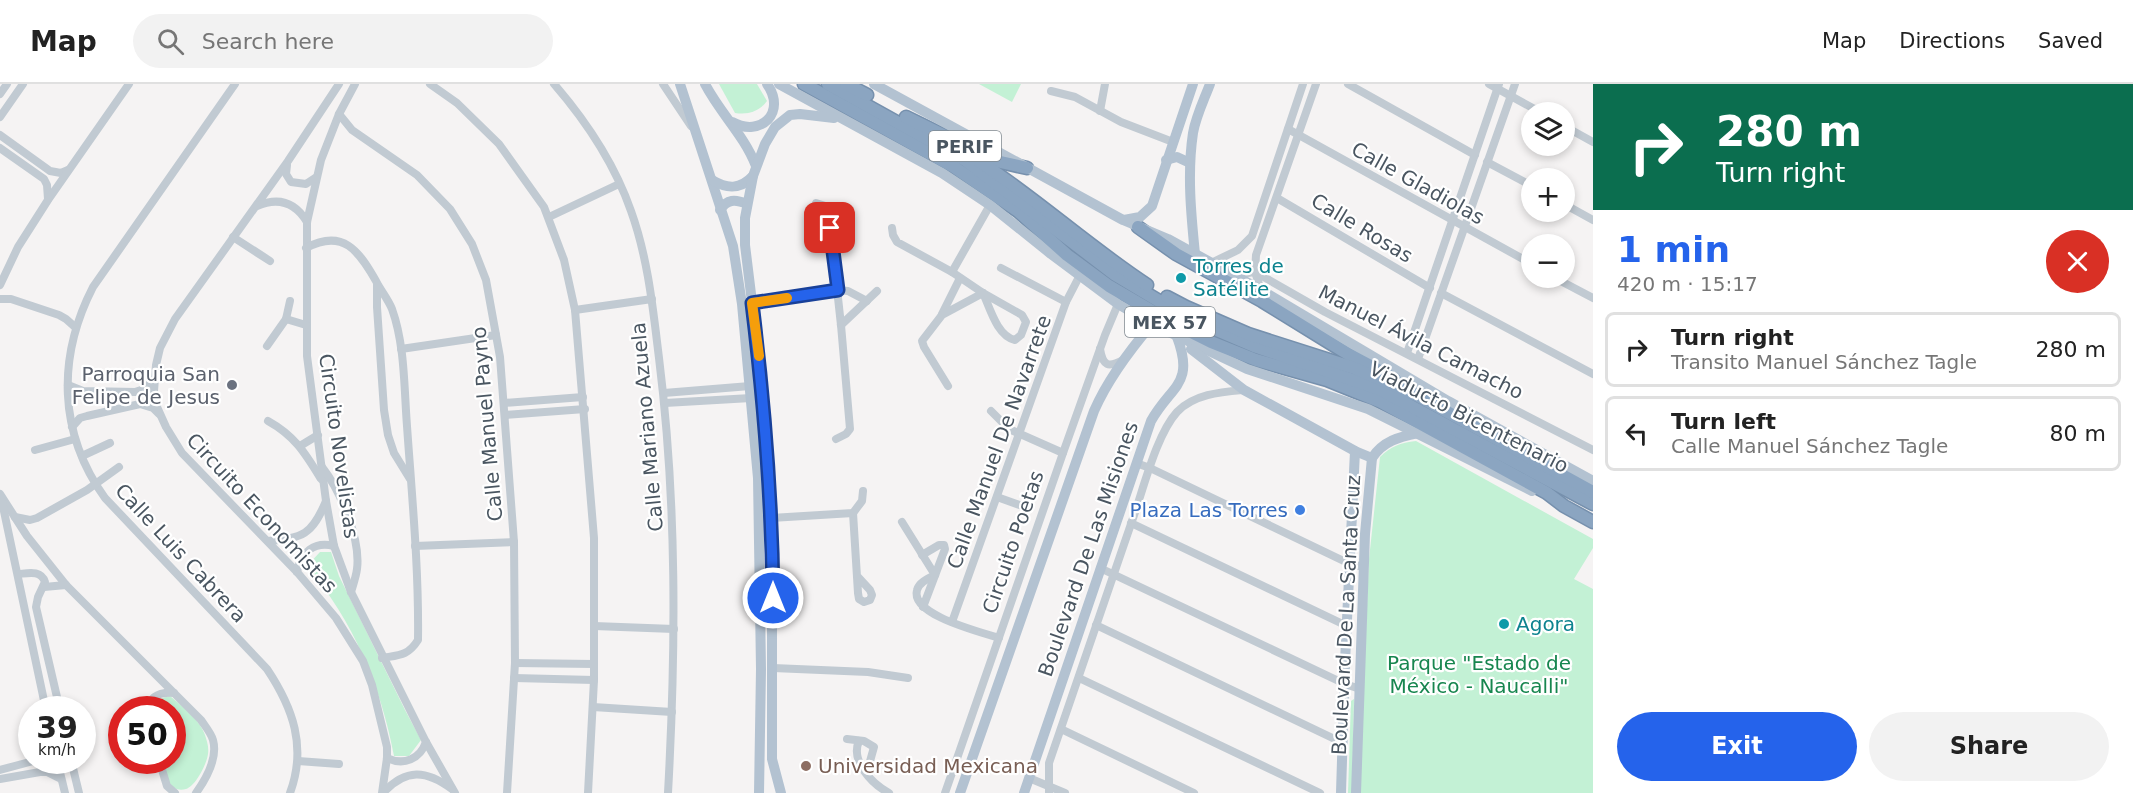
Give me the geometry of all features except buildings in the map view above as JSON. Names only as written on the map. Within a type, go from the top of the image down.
[{"type":"highway","name":"MEX 57","points":[[804,84],[954,167],[1018,211],[1067,255],[1109,286],[1168,321],[1256,360],[1327,380],[1381,402],[1593,522]]},
{"type":"highway","name":"Viaducto Bicentenario","points":[[828,84],[965,160],[1114,274],[1184,316],[1254,346],[1380,389],[1593,504]]},
{"type":"highway","name":"MEX 57","points":[[846,84],[971,155],[1020,188],[1115,264],[1186,308],[1248,334],[1354,369],[1418,396],[1593,492]]},
{"type":"highway","name":"PERIF","points":[[906,117],[996,161],[1027,168]]},
{"type":"highway","points":[[1138,227],[1176,254],[1262,301],[1348,354],[1387,374],[1418,396]]},
{"type":"main road","points":[[680,84],[733,246],[738,276],[758,488],[761,669],[759,793]]},
{"type":"main road","points":[[705,84],[712,98],[731,121],[750,151],[754,171]]},
{"type":"main road","points":[[731,121],[741,126],[751,127],[767,121],[775,104],[767,84]]},
{"type":"main road","points":[[779,84],[942,173],[990,205],[1118,304],[1152,324],[1239,366],[1368,409],[1564,506]]},
{"type":"main road","points":[[874,84],[1124,220],[1168,239],[1261,290],[1448,401],[1593,481]]},
{"type":"main road","points":[[1124,220],[1140,217],[1152,206],[1193,84]]},
{"type":"main road","points":[[1195,254],[1191,216],[1190,163],[1193,130],[1210,84]]},
{"type":"main road","points":[[778,790],[772,751],[771,518],[763,392],[745,245],[747,204],[754,171],[769,135],[782,120],[790,115],[800,114],[841,119]]},
{"type":"main road","points":[[1178,127],[1185,131],[1193,130]]},
{"type":"main road","points":[[1166,160],[1177,157],[1190,163]]},
{"type":"main road","points":[[712,180],[724,186],[734,187],[743,184],[754,171]]},
{"type":"main road","points":[[720,210],[726,202],[732,200],[747,204]]},
{"type":"main road","points":[[960,793],[1094,411],[1124,359],[1152,324]]},
{"type":"main road","points":[[1177,337],[1245,390],[1372,458]]},
{"type":"main road","name":"Boulevard De Las Misiones","points":[[1024,793],[1151,421],[1180,381],[1184,371],[1184,355],[1177,337]]},
{"type":"main road","name":"Boulevard De La Santa Cruz","points":[[1356,793],[1364,567],[1372,458],[1379,447],[1397,437],[1418,433]]},
{"type":"main road","name":"Boulevard De La Santa Cruz","points":[[1341,793],[1356,451]]},
{"type":"street","points":[[0,94],[7,84]]},
{"type":"street","points":[[0,117],[23,84]]},
{"type":"street","points":[[0,285],[18,247],[48,200],[129,84]]},
{"type":"street","name":"Calle Luis Cabrera","points":[[234,84],[93,287],[75,327],[70,352],[69,413],[75,439],[94,483],[116,512],[144,538],[267,669],[279,687],[292,717],[297,761],[296,774],[290,793]]},
{"type":"street","points":[[328,84],[332,95]]},
{"type":"street","name":"Circuito Economistas","points":[[339,84],[288,161],[169,330],[160,348],[154,379],[155,399],[172,439],[182,453],[297,572],[336,618],[363,661],[382,722],[387,758],[383,793]]},
{"type":"street","name":"Circuito Novelistas","points":[[355,84],[339,114],[315,178],[307,222],[307,356],[323,482],[334,546],[351,592],[382,658],[455,792]]},
{"type":"street","points":[[430,84],[457,103],[492,135],[522,175],[549,217],[564,260],[575,310],[594,538],[594,680],[588,793]]},
{"type":"street","name":"Calle Mariano Azuela","points":[[554,84],[570,102],[620,184],[640,241],[652,298],[664,398],[674,559],[672,712],[668,793]]},
{"type":"street","points":[[663,84],[694,130]]},
{"type":"street","points":[[1211,263],[1238,250],[1252,236],[1303,84]]},
{"type":"street","points":[[1261,290],[1255,272],[1256,255],[1316,84]]},
{"type":"street","points":[[1348,84],[1475,155]]},
{"type":"street","points":[[1489,84],[1498,86],[1522,102]]},
{"type":"street","points":[[1418,359],[1515,84]]},
{"type":"street","points":[[1407,353],[1498,86]]},
{"type":"street","points":[[1085,102],[1104,88]]},
{"type":"street","points":[[1100,111],[1104,88]]},
{"type":"street","points":[[1051,91],[1075,97],[1134,129],[1173,142]]},
{"type":"street","name":"Calle Manuel Payno","points":[[339,114],[352,130],[417,175],[450,209],[468,236],[486,280],[496,335],[504,403],[514,542],[515,663],[507,793]]},
{"type":"street","name":"Calle Gladiolas","points":[[1288,129],[1521,258]]},
{"type":"street","points":[[1575,132],[1593,142]]},
{"type":"street","points":[[0,135],[50,171],[56,173],[68,170]]},
{"type":"street","points":[[0,148],[44,179],[47,184],[48,200]]},
{"type":"street","points":[[288,161],[285,174],[291,182],[306,184],[315,178]]},
{"type":"street","points":[[1487,162],[1521,180]]},
{"type":"street","points":[[549,217],[620,184]]},
{"type":"street","name":"Calle Rosas","points":[[1277,198],[1430,288]]},
{"type":"street","points":[[255,207],[271,201],[284,202],[298,210],[307,222]]},
{"type":"street","points":[[816,203],[841,211]]},
{"type":"street","points":[[952,272],[990,205]]},
{"type":"street","points":[[828,207],[850,429],[836,439]]},
{"type":"street","points":[[1575,210],[1593,220]]},
{"type":"street","points":[[892,228],[892,235],[897,242],[952,272],[1022,315],[1026,322],[1021,335],[1015,340],[1009,339],[1002,332],[983,293]]},
{"type":"street","points":[[233,237],[270,261]]},
{"type":"street","points":[[306,248],[325,239],[347,244],[364,261],[392,309],[401,349],[415,546],[418,640],[412,649],[404,654],[382,658]]},
{"type":"street","points":[[1001,268],[1066,302]]},
{"type":"street","points":[[1233,275],[1255,272]]},
{"type":"street","name":"Manuel Ávila Camacho","points":[[1255,272],[1325,312],[1593,450]]},
{"type":"street","name":"Calle Manuel De Navarrete","points":[[952,622],[1066,302],[1080,275]]},
{"type":"street","points":[[948,386],[922,341],[942,315],[960,278]]},
{"type":"street","points":[[377,284],[387,427],[394,453],[411,479]]},
{"type":"street","points":[[1574,288],[1593,298]]},
{"type":"street","points":[[752,303],[838,290],[848,291],[867,301]]},
{"type":"street","points":[[841,325],[877,291]]},
{"type":"street","points":[[942,315],[983,293]]},
{"type":"street","points":[[1441,293],[1593,374]]},
{"type":"street","points":[[575,310],[652,298]]},
{"type":"street","points":[[0,299],[10,299],[59,315],[75,327]]},
{"type":"street","points":[[267,346],[286,320],[290,301]]},
{"type":"street","name":"Circuito Poetas","points":[[945,793],[1100,348],[1118,304]]},
{"type":"street","points":[[286,320],[306,325]]},
{"type":"street","points":[[401,349],[496,335]]},
{"type":"street","points":[[1100,348],[1102,360],[1107,364],[1113,365],[1124,359]]},
{"type":"street","points":[[68,385],[83,391],[135,392],[144,389],[154,379]]},
{"type":"street","points":[[664,398],[750,386]]},
{"type":"street","name":"Boulevard De Las Misiones","points":[[1048,789],[1049,763],[1113,573],[1165,430],[1178,411],[1202,397],[1245,390]]},
{"type":"street","points":[[504,403],[584,397]]},
{"type":"street","points":[[664,398],[751,398]]},
{"type":"street","points":[[1165,402],[1178,411]]},
{"type":"street","points":[[72,427],[80,418],[131,405],[147,405],[160,414]]},
{"type":"street","points":[[505,415],[585,409]]},
{"type":"street","points":[[992,411],[1000,422],[1020,434],[1063,453]]},
{"type":"street","points":[[268,421],[282,429],[300,446],[323,482]]},
{"type":"street","points":[[300,446],[318,435]]},
{"type":"street","points":[[35,450],[75,439]]},
{"type":"street","points":[[82,456],[110,443]]},
{"type":"street","points":[[1136,463],[1350,564],[1364,567]]},
{"type":"street","points":[[322,466],[335,483],[341,496],[356,546],[357,570],[351,592]]},
{"type":"street","points":[[15,517],[30,520],[37,518],[87,490],[119,467]]},
{"type":"street","points":[[858,577],[870,590],[872,595],[870,600],[864,602],[859,599],[858,577],[856,511],[862,501],[863,491]]},
{"type":"street","points":[[0,493],[15,517],[66,585],[201,720],[213,741],[214,753],[196,793]]},
{"type":"street","points":[[0,493],[43,696]]},
{"type":"street","points":[[998,497],[1028,508]]},
{"type":"street","points":[[268,541],[286,540],[304,534],[318,521],[326,501]]},
{"type":"street","points":[[771,518],[856,511]]},
{"type":"street","points":[[902,522],[935,575]]},
{"type":"street","points":[[1131,523],[1347,626]]},
{"type":"street","points":[[415,546],[514,542]]},
{"type":"street","points":[[297,572],[301,559],[312,547],[325,544],[334,546]]},
{"type":"street","name":"Calle Manuel De Navarrete","points":[[922,555],[939,545],[944,545],[945,549],[923,607],[952,622],[999,638]]},
{"type":"street","points":[[1101,567],[1344,684],[1360,689]]},
{"type":"street","points":[[19,574],[38,573],[44,578],[44,587],[38,597],[36,607],[57,696]]},
{"type":"street","points":[[44,587],[66,585]]},
{"type":"street","points":[[1009,609],[1024,614]]},
{"type":"street","points":[[1096,625],[1343,743]]},
{"type":"street","points":[[594,626],[674,628]]},
{"type":"street","points":[[515,663],[594,664]]},
{"type":"street","points":[[773,668],[868,672],[908,678]]},
{"type":"street","points":[[514,678],[594,680]]},
{"type":"street","points":[[1079,678],[1320,793]]},
{"type":"street","points":[[156,696],[174,693]]},
{"type":"street","points":[[593,707],[672,712]]},
{"type":"street","points":[[1061,729],[1194,793]]},
{"type":"street","points":[[847,739],[874,747],[867,772]]},
{"type":"street","points":[[859,741],[856,756],[882,789],[889,793]]},
{"type":"street","points":[[387,758],[403,762],[413,759],[421,752],[426,742]]},
{"type":"street","points":[[297,761],[339,764]]},
{"type":"street","points":[[0,770],[18,765]]},
{"type":"street","points":[[0,779],[40,772],[47,772],[61,778]]},
{"type":"street","points":[[60,774],[65,793]]},
{"type":"street","points":[[74,774],[79,793]]},
{"type":"street","points":[[163,774],[167,786],[175,793]]},
{"type":"street","points":[[383,793],[399,778],[412,774],[432,777],[455,792]]},
{"type":"street","points":[[1029,778],[1048,789],[1065,793]]},
{"type":"green space","points":[[719,84],[757,84],[767,101],[753,112],[735,113]]},
{"type":"green space","points":[[979,84],[1021,84],[1012,102]]},
{"type":"green space","name":"Parque \"Estado de México - Naucalli\"","points":[[1416,441],[1593,539],[1593,548],[1574,579],[1593,589],[1593,793],[1359,793],[1369,559],[1380,457],[1396,446]]},
{"type":"green space","points":[[320,552],[331,552],[339,576],[421,740],[409,756],[394,756],[381,705],[363,655],[338,609],[307,566]]},
{"type":"green space","points":[[1354,699],[1352,793],[1348,793],[1351,701]]},
{"type":"green space","points":[[186,710],[203,729],[208,746],[207,758],[200,774],[190,787],[180,790],[165,781],[164,774],[186,774]]},
{"type":"slow traffic","points":[[759,356],[752,303],[787,298]]},
{"type":"place","name":"Torres de Satélite","points":[[1181,278]]},
{"type":"place","name":"Parroquia San Felipe de Jesus","points":[[232,385]]},
{"type":"place","name":"Plaza Las Torres","points":[[1300,510]]},
{"type":"place","name":"Agora","points":[[1504,624]]},
{"type":"place","name":"Universidad Mexicana","points":[[806,766]]},
{"type":"route","points":[[773,598],[769,477],[763,392],[752,303],[838,290],[830,228]]}]
